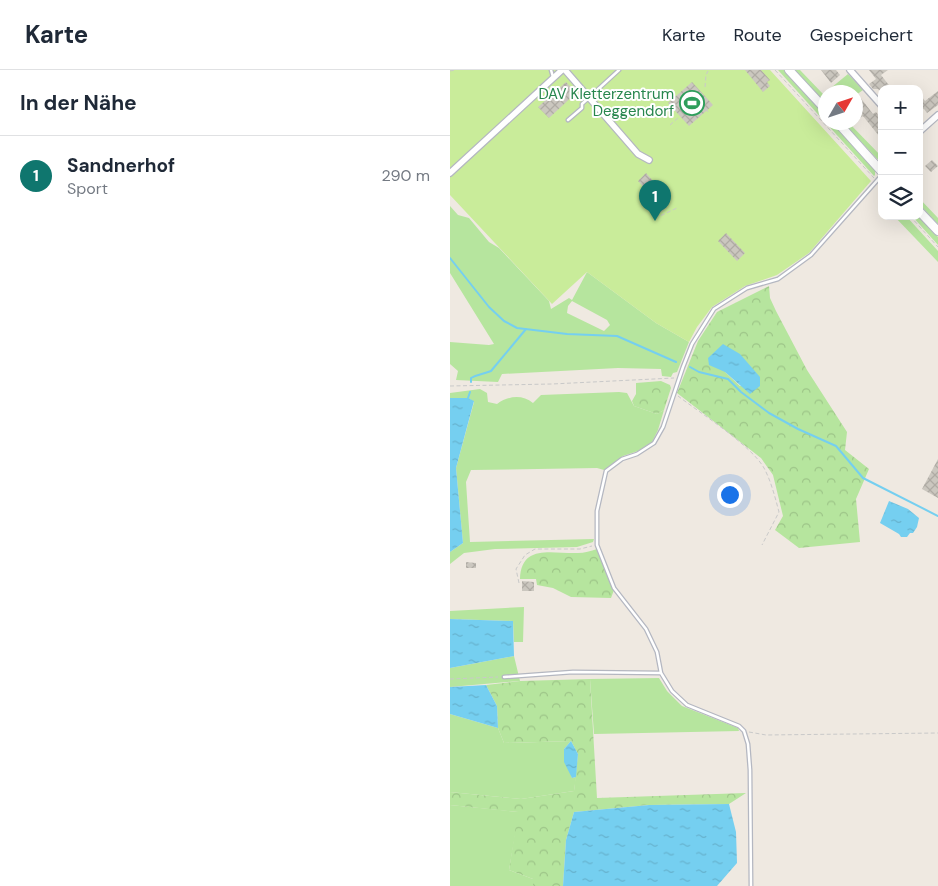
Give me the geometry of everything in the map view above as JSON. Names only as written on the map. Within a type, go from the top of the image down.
[{"type":"main road","points":[[789,70],[818,101]]},
{"type":"main road","points":[[844,130],[878,169]]},
{"type":"main road","points":[[923,215],[938,231]]},
{"type":"street","points":[[450,173],[564,70],[638,154],[649,160]]},
{"type":"street","points":[[850,70],[878,102]]},
{"type":"street","points":[[921,130],[938,115]]},
{"type":"lane","points":[[551,70],[554,78]]},
{"type":"lane","points":[[568,120],[618,70]]},
{"type":"lane","points":[[751,886],[750,770],[748,744],[744,731],[738,726],[687,705],[672,691],[661,673],[657,652],[646,629],[614,588],[597,545],[597,511],[606,471],[622,459],[637,454],[654,443],[663,427],[678,377],[692,344],[714,309],[746,288],[778,278],[811,255],[881,175]]},
{"type":"lane","points":[[504,677],[573,672],[661,673]]},
{"type":"path","points":[[450,71],[455,70]]},
{"type":"path","points":[[775,70],[874,178]]},
{"type":"path","points":[[705,87],[708,71]]},
{"type":"path","points":[[708,106],[710,106],[706,109],[708,112]]},
{"type":"path","points":[[670,125],[678,118]]},
{"type":"path","points":[[641,201],[652,213],[660,216],[677,208]]},
{"type":"path","points":[[914,220],[938,247]]},
{"type":"path","points":[[450,386],[552,384],[678,377]]},
{"type":"path","points":[[674,394],[742,444],[763,466],[769,478],[779,512],[762,545]]},
{"type":"path","points":[[519,584],[516,569],[525,555],[535,549],[580,549],[597,545]]},
{"type":"path","points":[[450,679],[504,677]]},
{"type":"path","points":[[744,731],[766,735],[938,733]]},
{"type":"green space","points":[[450,70],[770,70],[818,123],[818,130],[825,130],[871,181],[809,253],[777,275],[745,286],[712,307],[697,327],[689,342],[656,323],[587,272],[552,304],[450,195]]},
{"type":"green space","points":[[778,70],[784,70],[818,107],[818,114]]},
{"type":"green space","points":[[794,70],[800,70],[818,89],[818,96]]},
{"type":"green space","points":[[848,74],[858,85],[835,85]]},
{"type":"green space","points":[[832,130],[839,130],[875,169],[874,176]]},
{"type":"green space","points":[[850,130],[856,130],[878,153],[878,160]]},
{"type":"green space","points":[[923,202],[938,218],[938,224],[923,208]]},
{"type":"green space","points":[[450,206],[458,215],[469,218],[489,242],[499,248],[549,301],[551,309],[569,298],[572,300],[587,272],[656,323],[689,342],[677,372],[673,373],[671,377],[662,376],[661,369],[618,368],[502,374],[498,382],[456,380],[458,371],[450,364],[450,342],[494,344],[450,273]],"holes":[[[572,301],[607,320],[610,325],[604,331],[567,313],[568,306]]]},
{"type":"green space","points":[[898,220],[910,220],[938,251],[938,262]]},
{"type":"green space","points":[[916,220],[923,220],[938,237],[938,245]]},
{"type":"green space","points":[[769,286],[770,298],[807,370],[847,432],[845,450],[869,469],[856,499],[860,542],[799,548],[775,530],[783,516],[773,475],[761,458],[677,393],[698,341],[717,312]],"holes":[[[725,372],[760,386],[740,386]]]},
{"type":"green space","points":[[661,381],[670,385],[671,388],[664,410],[657,414],[634,406],[632,401],[636,394],[636,383]]},
{"type":"green space","points":[[480,389],[487,393],[488,402],[497,404],[515,397],[524,398],[533,403],[541,395],[619,392],[627,393],[634,406],[657,414],[664,410],[652,442],[638,451],[623,456],[604,470],[597,468],[471,470],[466,482],[470,542],[594,539],[593,542],[577,547],[495,549],[464,553],[450,564],[450,552],[463,543],[456,468],[474,402],[468,398],[450,398],[450,393]]},
{"type":"green space","points":[[597,549],[614,590],[611,598],[571,597],[553,588],[537,585],[536,579],[520,579],[526,560],[532,555],[549,552],[580,553]]},
{"type":"green space","points":[[524,607],[523,642],[514,642],[513,621],[450,619],[450,611]]},
{"type":"green space","points":[[514,656],[520,681],[450,687],[450,668]]},
{"type":"green space","points":[[659,678],[667,691],[682,706],[738,728],[739,731],[594,734],[590,679]]},
{"type":"green space","points":[[590,679],[597,798],[746,793],[729,804],[649,805],[574,812],[566,840],[563,886],[533,886],[533,879],[509,870],[518,812],[450,805],[450,792],[521,799],[574,791],[578,754],[571,741],[504,743],[498,728],[497,706],[486,685],[520,681]]},
{"type":"green space","points":[[450,714],[498,728],[504,743],[571,741],[564,749],[572,778],[576,777],[574,791],[521,799],[450,792]]},
{"type":"green space","points":[[450,805],[519,812],[509,870],[533,879],[533,886],[450,886]]},
{"type":"water","points":[[723,344],[740,354],[760,377],[760,386],[750,394],[725,372],[709,365],[708,358]]},
{"type":"water","points":[[450,398],[468,398],[474,401],[456,468],[463,543],[450,552]]},
{"type":"water","points":[[889,501],[908,509],[919,518],[917,527],[907,537],[901,537],[880,523]]},
{"type":"water","points":[[450,619],[513,621],[514,656],[450,668]]},
{"type":"water","points":[[486,685],[497,706],[498,728],[450,714],[450,687]]},
{"type":"water","points":[[571,741],[578,754],[576,777],[572,778],[564,762],[564,749]]},
{"type":"water","points":[[729,804],[736,832],[737,863],[717,886],[563,886],[566,840],[574,812],[649,805]]},
{"type":"building","points":[[745,70],[761,70],[770,80],[767,82],[770,86],[763,92]]},
{"type":"building","points":[[821,70],[836,70],[840,75],[831,83]]},
{"type":"building","points":[[869,70],[888,70],[881,75],[889,85],[878,85],[878,89],[873,89],[869,84],[876,79]]},
{"type":"building","points":[[566,82],[576,93],[549,118],[538,107]]},
{"type":"building","name":"DAV Kletterzentrum Deggendorf","points":[[692,82],[713,105],[689,126],[668,103]]},
{"type":"building","points":[[938,91],[938,105],[927,113],[923,109],[923,98],[925,101]]},
{"type":"building","points":[[863,101],[873,114],[876,112],[878,114],[878,135],[863,116]]},
{"type":"building","points":[[932,160],[938,166],[931,172],[925,166]]},
{"type":"building","points":[[646,173],[654,182],[650,185],[665,201],[663,202],[667,207],[659,213],[643,195],[648,192],[638,181]]},
{"type":"building","points":[[726,233],[745,253],[737,261],[718,241]]},
{"type":"building","points":[[938,459],[938,498],[922,489]]},
{"type":"building","points":[[466,562],[476,563],[476,568],[466,568]]},
{"type":"building","points":[[522,581],[534,582],[534,591],[522,591]]},
{"type":"waterway","points":[[450,258],[489,307],[504,321],[517,328],[567,334],[617,336],[676,362]]},
{"type":"waterway","points":[[471,382],[471,378],[491,371],[526,329]]},
{"type":"waterway","points":[[690,367],[699,372],[728,379],[741,392],[769,413],[798,429],[836,446],[863,478],[938,516]]},
{"type":"waterway","points":[[468,398],[470,392]]},
{"type":"place","name":"DAV Kletterzentrum Deggendorf","points":[[692,103]]},
{"type":"place","name":"Sandnerhof","points":[[655,221]]}]
